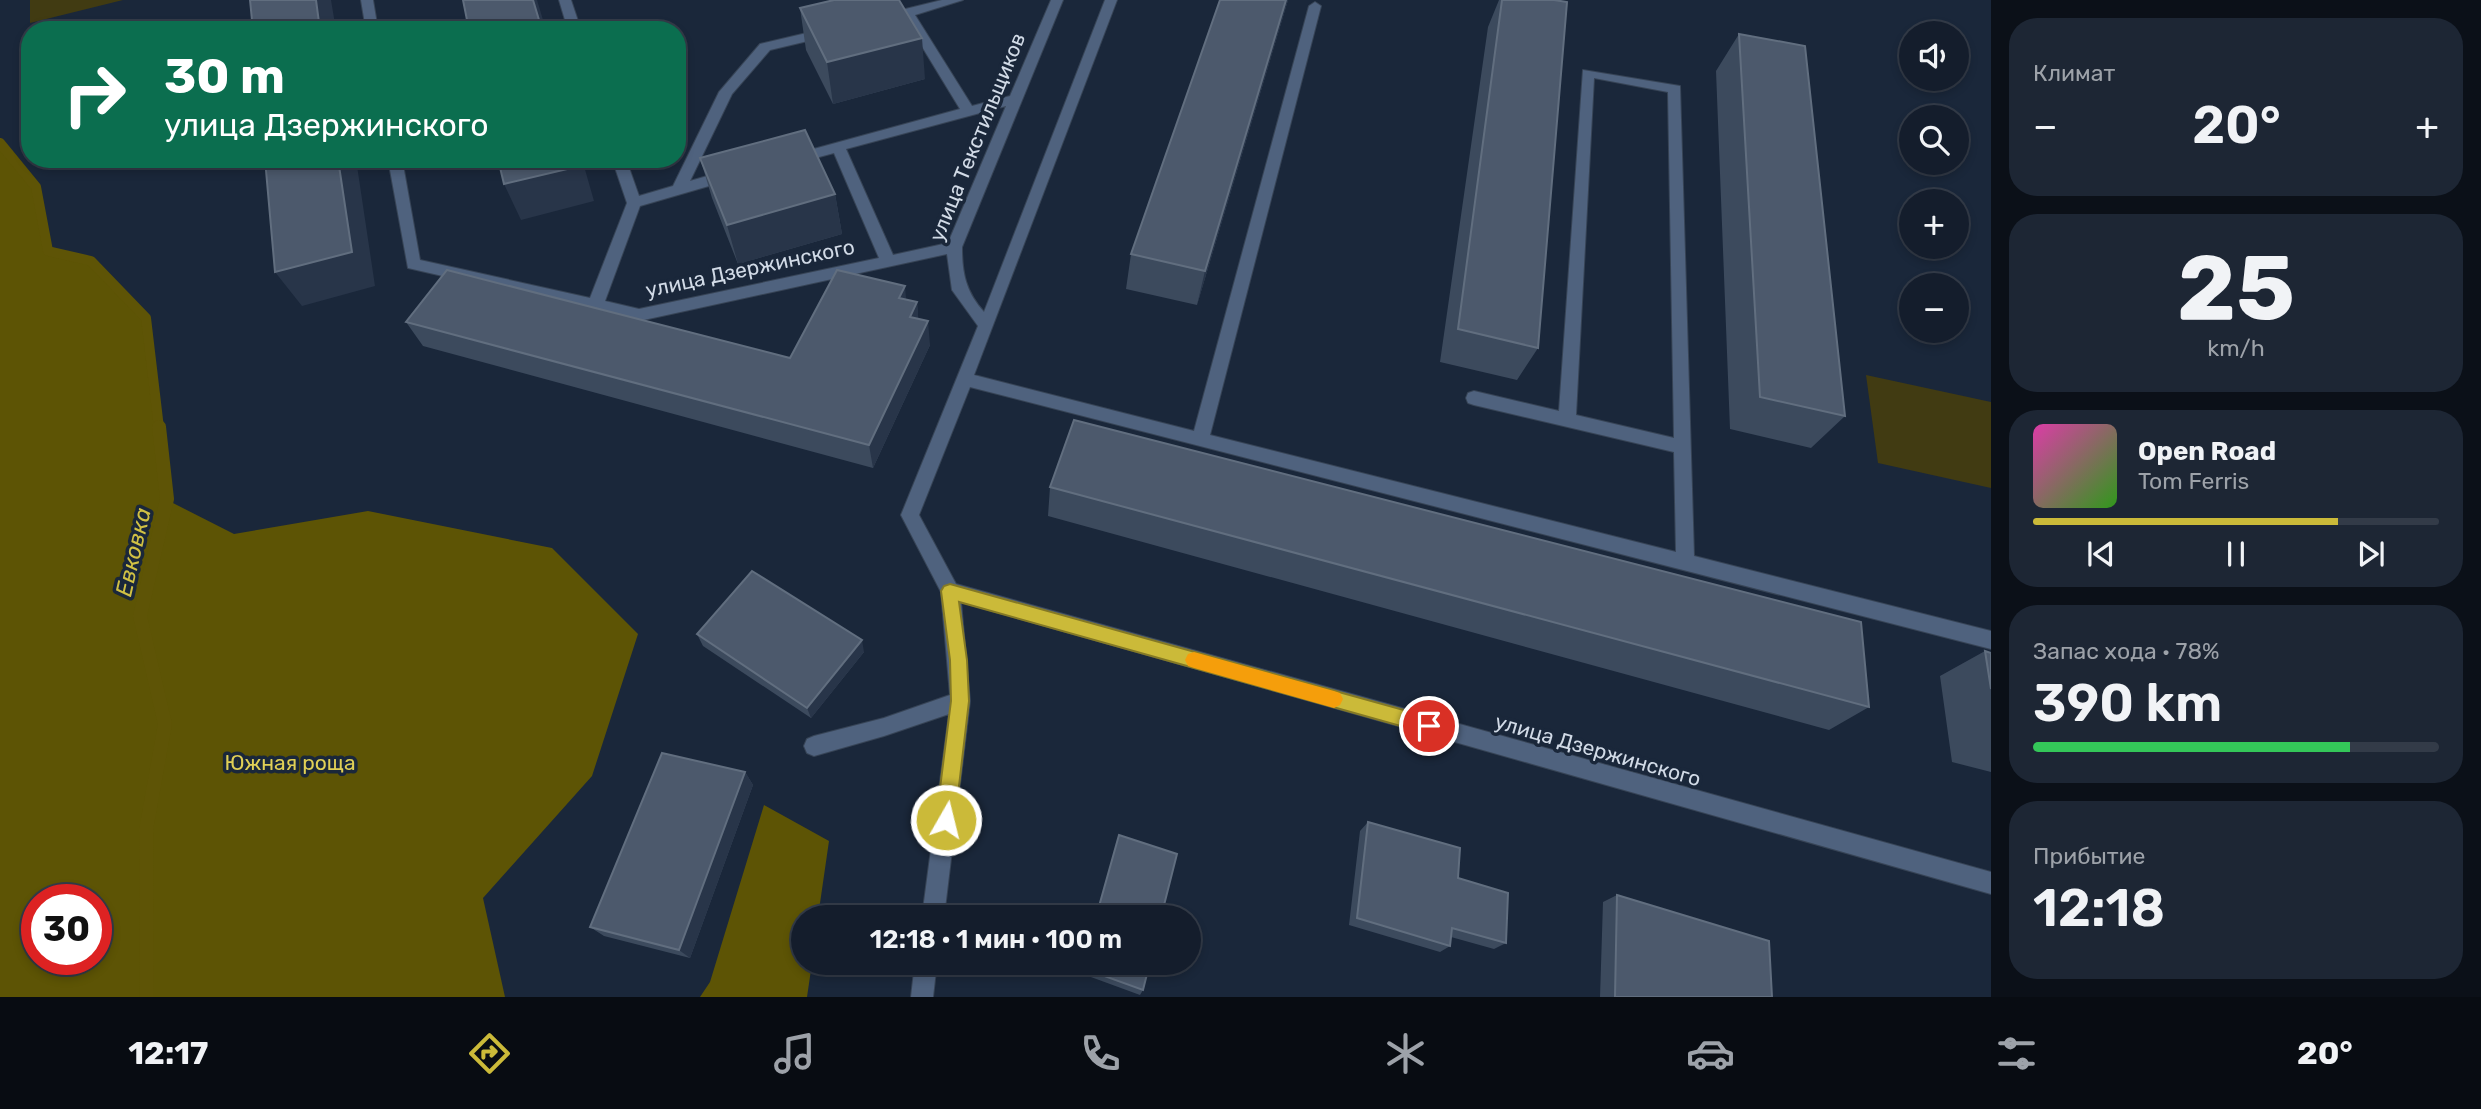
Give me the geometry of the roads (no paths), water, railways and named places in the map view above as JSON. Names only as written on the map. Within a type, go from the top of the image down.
[{"type":"street","points":[[367,0],[370,21]]},
{"type":"street","points":[[565,0],[572,21]]},
{"type":"street","points":[[868,22],[957,0]]},
{"type":"street","name":"улица Текстильщиков","points":[[986,325],[964,302],[957,285],[954,276],[954,247],[1056,0]]},
{"type":"street","points":[[934,905],[960,701],[958,660],[950,591],[910,515],[1111,0]]},
{"type":"street","points":[[1200,441],[1315,6]]},
{"type":"street","points":[[907,12],[969,112]]},
{"type":"street","points":[[680,187],[726,92],[765,47],[843,28]]},
{"type":"street","points":[[1567,420],[1588,73],[1675,89],[1685,563]]},
{"type":"street","points":[[772,164],[1015,99]]},
{"type":"street","points":[[838,147],[888,261]]},
{"type":"street","name":"улица Дзержинского","points":[[397,168],[413,264],[639,315],[954,247]]},
{"type":"street","points":[[596,306],[634,203],[622,168]]},
{"type":"street","points":[[634,203],[680,187],[746,171]]},
{"type":"street","points":[[964,379],[1991,640]]},
{"type":"street","points":[[1474,398],[1683,447]]},
{"type":"street","name":"улица Дзержинского","points":[[950,591],[1991,883]]},
{"type":"street","points":[[814,747],[960,701]]},
{"type":"street","points":[[922,997],[925,975]]},
{"type":"waterway","name":"Евковка","points":[[0,143],[36,187],[48,251],[91,261],[146,318],[159,428]]},
{"type":"waterway","name":"Евковка","points":[[147,997],[146,830],[165,724],[140,616],[167,499],[159,427]]},
{"type":"park label","name":"Южная роща","points":[[290,762]]}]
